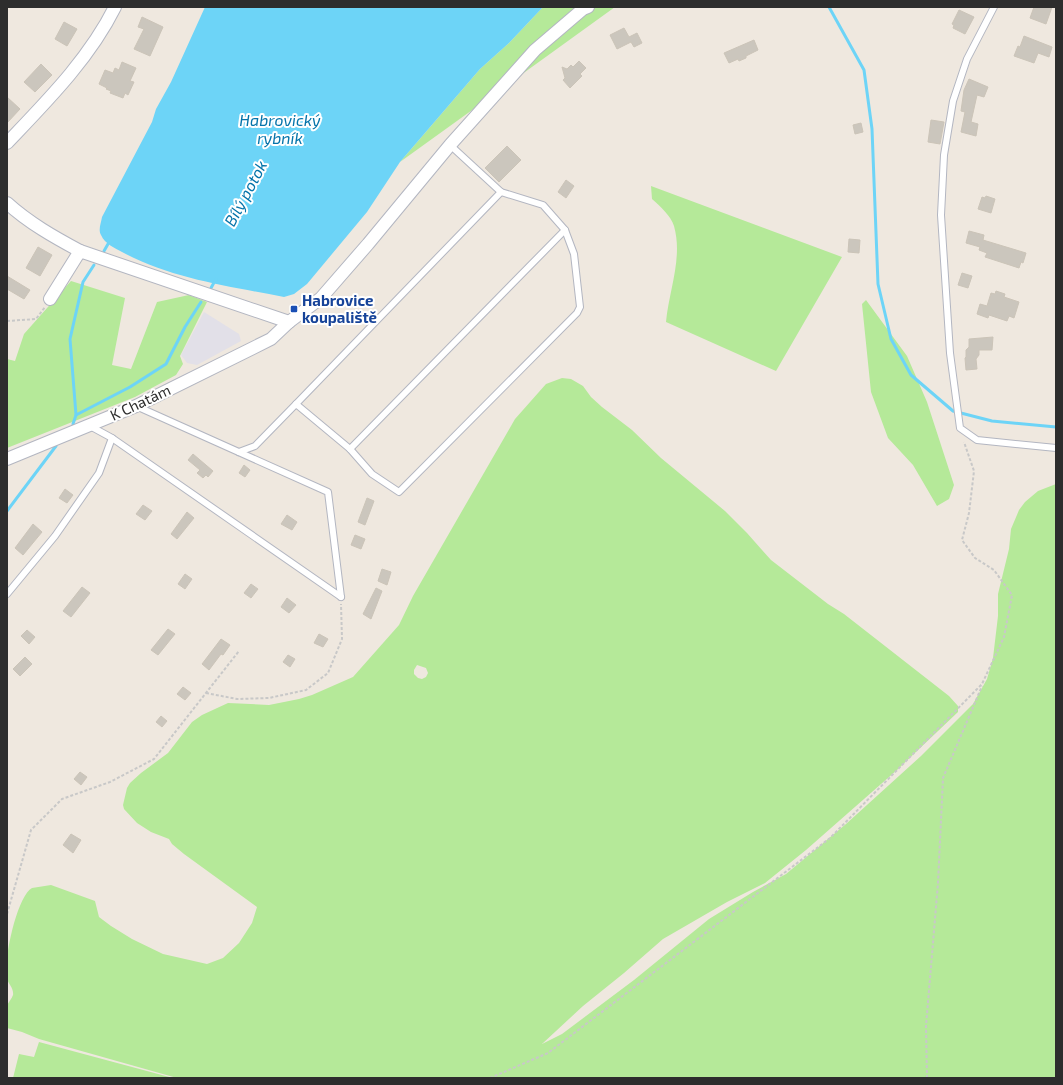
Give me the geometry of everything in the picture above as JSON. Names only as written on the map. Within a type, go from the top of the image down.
[{"type":"street","points":[[7,143],[56,91],[86,54],[105,28],[115,7]]},
{"type":"street","name":"K Chatám","points":[[7,459],[136,406],[271,339],[289,322],[321,298],[450,145],[535,50],[583,9],[588,7]]},
{"type":"street","points":[[7,203],[20,215],[43,231],[80,251],[289,322]]},
{"type":"street","points":[[50,299],[80,251]]},
{"type":"lane","points":[[994,7],[967,59],[953,101],[944,155],[941,215],[950,353],[960,428],[977,440],[1056,448]]},
{"type":"lane","points":[[296,404],[350,449],[372,474],[399,492],[577,313],[580,306],[574,254],[565,230],[543,205],[501,192],[450,145]]},
{"type":"lane","points":[[239,452],[255,446],[501,192]]},
{"type":"lane","points":[[350,449],[565,230]]},
{"type":"lane","points":[[136,406],[328,492],[341,597]]},
{"type":"lane","points":[[89,425],[112,438],[341,597]]},
{"type":"lane","points":[[7,594],[55,536],[99,473],[112,438]]},
{"type":"path","points":[[7,321],[36,319],[50,299]]},
{"type":"path","points":[[927,1078],[926,1026],[938,883],[943,778],[982,684],[1004,637],[1012,595],[994,570],[975,558],[962,540],[969,513],[974,471],[960,428]]},
{"type":"path","points":[[206,693],[238,699],[269,698],[306,690],[328,673],[342,639],[341,597]]},
{"type":"path","points":[[7,914],[31,830],[62,799],[110,782],[154,759],[239,651]]},
{"type":"path","points":[[491,1078],[548,1053],[830,838],[982,684]]},
{"type":"shaded area","points":[[204,312],[239,334],[241,341],[197,365],[187,363],[181,355]]},
{"type":"green space","points":[[543,7],[615,7],[400,162],[480,69],[509,43]]},
{"type":"green space","points":[[651,186],[842,257],[776,371],[666,322],[676,262],[676,238],[674,226],[668,215],[652,199]]},
{"type":"green space","points":[[71,281],[125,298],[112,365],[131,369],[157,302],[189,295],[207,302],[180,356],[183,364],[176,375],[135,397],[7,448],[7,359],[15,361],[24,334]]},
{"type":"green space","points":[[866,300],[907,356],[927,402],[954,485],[949,499],[937,506],[913,465],[888,438],[871,392],[862,304]]},
{"type":"green space","points":[[562,378],[571,379],[583,386],[591,397],[602,407],[632,430],[661,458],[725,511],[771,560],[828,604],[844,614],[949,696],[958,706],[958,712],[897,770],[806,850],[765,883],[727,902],[663,939],[583,1006],[542,1044],[562,1034],[634,980],[709,919],[786,874],[846,824],[921,756],[973,704],[987,679],[993,658],[998,616],[998,594],[1009,549],[1011,529],[1019,510],[1025,502],[1038,491],[1056,484],[1056,1078],[177,1078],[39,1039],[7,1028],[7,1006],[13,993],[7,978],[6,970],[9,944],[21,903],[26,893],[32,888],[51,885],[95,901],[99,917],[132,939],[163,954],[207,964],[223,958],[239,943],[252,923],[257,907],[184,854],[172,844],[169,839],[151,832],[137,823],[124,809],[123,805],[127,788],[130,783],[141,773],[168,753],[192,722],[202,715],[228,703],[269,705],[299,699],[312,695],[353,677],[399,625],[413,596],[515,419],[546,384]],"holes":[[[417,665],[426,668],[428,673],[426,677],[422,679],[418,678],[414,674],[414,670]]]},
{"type":"green space","points":[[39,1042],[173,1078],[13,1078],[19,1054],[34,1057]]},
{"type":"water","name":"Habrovický rybník","points":[[205,7],[543,7],[509,43],[480,69],[400,162],[367,212],[307,284],[294,294],[284,297],[222,285],[161,269],[113,247],[105,241],[100,233],[102,217],[152,122],[156,109],[171,82]]},
{"type":"building","points":[[1034,7],[1052,7],[1046,24],[1030,18]]},
{"type":"building","points":[[959,10],[974,17],[965,34],[953,28],[954,25],[952,24]]},
{"type":"building","points":[[142,17],[163,27],[150,56],[134,49],[144,29],[138,27]]},
{"type":"building","points":[[64,22],[77,29],[67,46],[55,39]]},
{"type":"building","points":[[624,28],[629,37],[637,33],[642,43],[634,47],[631,42],[617,49],[610,35]]},
{"type":"building","points":[[1024,36],[1052,47],[1049,57],[1038,53],[1034,63],[1014,56],[1018,46],[1020,47]]},
{"type":"building","points":[[754,40],[758,50],[746,56],[746,58],[739,61],[738,59],[729,63],[724,53]]},
{"type":"building","points":[[579,61],[586,68],[580,74],[582,76],[570,88],[563,80],[565,78],[562,67],[567,69],[571,65],[573,67]]},
{"type":"building","points":[[122,62],[136,68],[130,81],[134,82],[128,95],[125,93],[123,98],[110,93],[111,91],[99,84],[105,70],[113,73],[115,68],[119,70]]},
{"type":"building","points":[[41,64],[52,75],[35,92],[24,82]]},
{"type":"building","points":[[969,79],[988,87],[984,97],[977,95],[971,122],[978,124],[976,136],[961,132],[965,112],[961,111],[964,90]]},
{"type":"building","points":[[7,97],[20,109],[7,123]]},
{"type":"building","points":[[931,120],[944,122],[940,144],[928,142]]},
{"type":"building","points":[[861,123],[863,132],[855,134],[853,125]]},
{"type":"building","points":[[507,146],[521,160],[499,182],[485,168]]},
{"type":"building","points":[[566,180],[574,186],[566,198],[558,192]]},
{"type":"building","points":[[986,196],[995,199],[991,213],[978,209],[982,197],[985,198]]},
{"type":"building","points":[[969,231],[984,235],[983,240],[1026,253],[1023,263],[1021,262],[1019,268],[985,257],[987,253],[979,250],[980,247],[966,243]]},
{"type":"building","points":[[849,239],[860,240],[859,253],[848,252]]},
{"type":"building","points":[[38,247],[52,255],[40,276],[26,268]]},
{"type":"building","points":[[962,273],[972,276],[968,288],[958,285]]},
{"type":"building","points":[[7,276],[30,290],[24,299],[7,289]]},
{"type":"building","points":[[996,291],[1005,294],[1004,297],[1019,302],[1014,318],[1009,316],[1007,321],[989,315],[988,318],[977,314],[980,304],[987,306],[991,293],[995,294]]},
{"type":"building","points":[[993,337],[992,350],[979,350],[979,355],[976,359],[977,369],[966,370],[965,358],[966,350],[969,347],[969,339]]},
{"type":"building","points":[[193,454],[213,471],[208,477],[206,475],[203,478],[197,473],[200,470],[188,460]]},
{"type":"building","points":[[244,465],[250,470],[245,477],[239,473]]},
{"type":"building","points":[[65,489],[73,495],[67,503],[59,498]]},
{"type":"building","points":[[367,498],[374,501],[365,525],[358,522]]},
{"type":"building","points":[[143,505],[152,511],[145,520],[136,514]]},
{"type":"building","points":[[187,512],[194,518],[177,539],[171,534]]},
{"type":"building","points":[[287,515],[297,522],[292,530],[281,524]]},
{"type":"building","points":[[33,524],[42,532],[23,555],[15,548]]},
{"type":"building","points":[[355,535],[365,539],[361,549],[351,545]]},
{"type":"building","points":[[382,569],[391,572],[387,585],[378,581]]},
{"type":"building","points":[[185,574],[192,579],[185,589],[178,584]]},
{"type":"building","points":[[251,584],[258,589],[251,598],[244,593]]},
{"type":"building","points":[[82,587],[90,593],[71,617],[63,611]]},
{"type":"building","points":[[376,588],[382,591],[371,619],[363,614]]},
{"type":"building","points":[[287,598],[296,605],[289,613],[281,607]]},
{"type":"building","points":[[168,629],[175,634],[158,655],[151,650]]},
{"type":"building","points":[[27,630],[35,637],[29,644],[21,636]]},
{"type":"building","points":[[319,634],[328,639],[323,647],[314,643]]},
{"type":"building","points":[[221,639],[230,645],[209,670],[202,664]]},
{"type":"building","points":[[288,655],[295,659],[290,667],[283,662]]},
{"type":"building","points":[[25,657],[32,664],[20,676],[13,669]]},
{"type":"building","points":[[183,687],[191,693],[185,700],[177,694]]},
{"type":"building","points":[[161,716],[167,721],[162,727],[156,722]]},
{"type":"building","points":[[80,772],[87,777],[81,785],[74,779]]},
{"type":"building","points":[[71,834],[81,840],[73,853],[63,845]]},
{"type":"waterway","points":[[829,7],[864,70],[872,129],[878,284],[891,339],[911,375],[953,411],[992,421],[1056,427]]},
{"type":"waterway","points":[[104,251],[108,244]]},
{"type":"waterway","points":[[76,415],[70,339],[83,282],[94,265]]},
{"type":"waterway","name":"Bílý potok","points":[[211,288],[216,279]]},
{"type":"waterway","name":"Bílý potok","points":[[73,424],[76,415],[130,387],[166,364],[185,327],[201,302]]},
{"type":"waterway","name":"Bílý potok","points":[[7,511],[56,446]]},
{"type":"place","name":"Habrovice koupaliště","points":[[294,309]]}]
